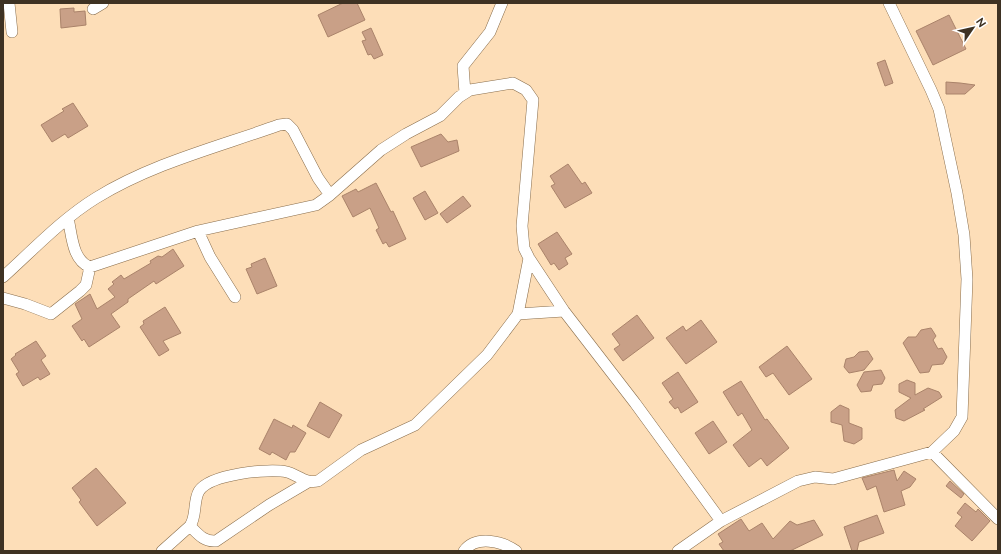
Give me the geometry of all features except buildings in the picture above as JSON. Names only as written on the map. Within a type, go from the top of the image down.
[{"type":"street","points":[[9,3],[12,32]]},
{"type":"street","points":[[465,93],[464,66],[490,32],[502,3]]},
{"type":"street","points":[[678,551],[721,521],[798,481],[815,478],[833,479],[932,452],[954,431],[962,417],[967,279],[964,235],[954,179],[938,109],[931,90],[889,3]]},
{"type":"street","points":[[68,218],[77,258],[82,264],[90,266],[198,230],[273,213],[311,207],[330,195],[381,150],[406,134],[440,116],[465,93],[475,88],[513,83],[526,90],[533,100],[522,226],[524,248],[564,311],[635,402],[721,521]]},
{"type":"street","points":[[3,277],[68,218],[96,199],[127,181],[196,152],[284,124],[293,130],[318,178],[330,195]]},
{"type":"street","points":[[198,230],[210,257],[235,297]]},
{"type":"street","points":[[190,526],[201,537],[210,542],[216,542],[269,505],[308,482],[318,481],[361,450],[415,425],[487,355],[518,314],[529,258]]},
{"type":"street","points":[[3,298],[25,304],[51,314],[80,292],[86,285],[90,266]]},
{"type":"street","points":[[518,314],[564,311]]},
{"type":"street","points":[[932,452],[998,519]]},
{"type":"street","points":[[162,551],[190,526],[193,521],[199,492],[209,482],[254,472],[277,471],[286,472],[308,482]]},
{"type":"street","points":[[464,551],[472,543],[479,541],[502,544],[516,551]]}]
